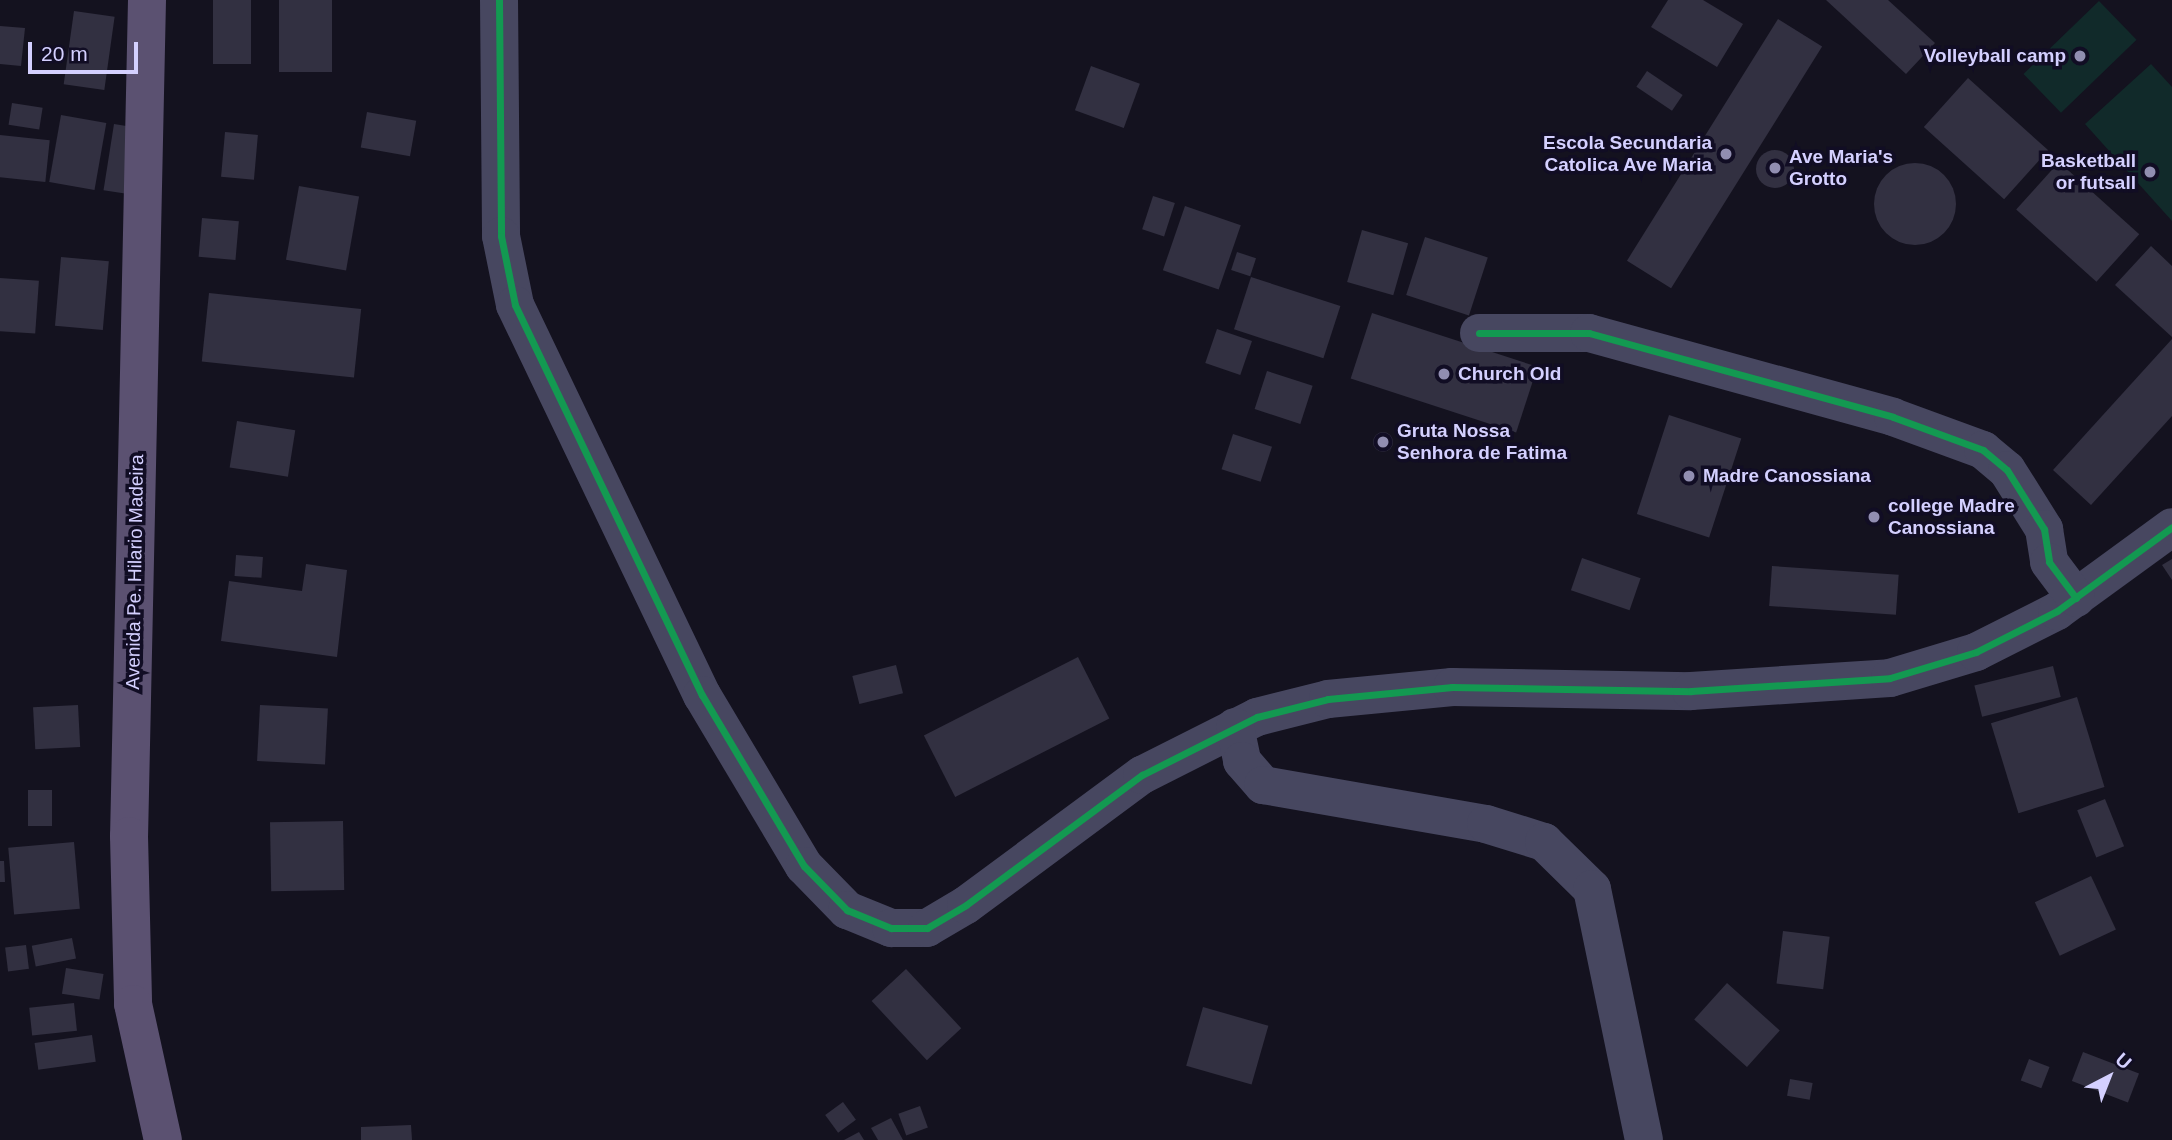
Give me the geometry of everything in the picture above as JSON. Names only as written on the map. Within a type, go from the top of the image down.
[{"type":"main road","name":"Avenida Pe. Hilario Madeira","points":[[147,0],[129,836],[133,1004],[163,1140]]},
{"type":"street","points":[[499,0],[501,236],[515,305],[702,695],[804,866],[847,909],[891,928],[927,928],[1142,775],[1235,727],[1328,699],[1452,687],[1691,691],[1890,678],[1976,652],[2076,598],[2172,527]]},
{"type":"street","points":[[1479,333],[1589,333],[1893,416],[1983,450],[2007,470],[2044,529],[2049,562],[2076,598]]},
{"type":"street","points":[[1235,727],[1242,761],[1263,785],[1486,824],[1532,839],[1592,889],[1644,1140]]},
{"type":"green space","name":"Volleyball camp","points":[[2099,1],[2137,40],[2061,113],[2023,74]]},
{"type":"green space","name":"Basketball or futsall","points":[[2151,64],[2172,87],[2172,221],[2085,124]]},
{"type":"building","points":[[213,0],[251,0],[251,64],[213,64]]},
{"type":"building","points":[[279,0],[332,0],[332,72],[279,72]]},
{"type":"building","points":[[1668,0],[1703,0],[1743,24],[1717,67],[1651,27]]},
{"type":"building","points":[[1826,0],[1888,0],[1935,43],[1906,74]]},
{"type":"building","points":[[74,11],[115,17],[104,90],[64,84]]},
{"type":"building","name":"Escola Secundaria Catolica Ave Maria","points":[[1778,19],[1822,47],[1671,288],[1627,261]]},
{"type":"building","points":[[0,26],[25,28],[21,66],[0,64]]},
{"type":"building","points":[[1091,66],[1140,84],[1124,128],[1075,110]]},
{"type":"building","points":[[1647,71],[1683,95],[1672,111],[1636,87]]},
{"type":"building","points":[[1968,78],[2048,150],[2004,199],[1924,127]]},
{"type":"building","points":[[12,103],[43,108],[39,130],[9,125]]},
{"type":"building","points":[[367,112],[416,121],[410,156],[361,147]]},
{"type":"building","points":[[61,115],[106,123],[94,190],[49,182]]},
{"type":"building","points":[[114,124],[139,128],[128,194],[104,190]]},
{"type":"building","points":[[225,132],[258,135],[254,180],[221,177]]},
{"type":"building","points":[[0,135],[50,140],[45,182],[0,177]]},
{"type":"building","name":"Ave Maria's Grotto","points":[[1775,150],[1788,156],[1794,169],[1788,182],[1775,188],[1762,182],[1756,169],[1762,156]]},
{"type":"building","points":[[2059,162],[2139,234],[2096,282],[2016,210]]},
{"type":"building","points":[[1915,163],[1931,166],[1944,175],[1953,188],[1956,204],[1953,220],[1944,233],[1931,242],[1915,245],[1899,242],[1886,233],[1877,220],[1874,204],[1877,188],[1886,175],[1899,166]]},
{"type":"building","points":[[299,186],[359,197],[346,270],[286,260]]},
{"type":"building","points":[[1153,196],[1175,203],[1164,236],[1142,229]]},
{"type":"building","points":[[1185,206],[1241,225],[1219,290],[1163,270]]},
{"type":"building","points":[[202,218],[239,221],[235,260],[199,257]]},
{"type":"building","points":[[1362,230],[1408,243],[1393,295],[1347,282]]},
{"type":"building","points":[[1425,237],[1488,257],[1469,315],[1406,295]]},
{"type":"building","points":[[2151,246],[2172,266],[2172,337],[2115,285]]},
{"type":"building","points":[[1237,252],[1256,258],[1250,276],[1231,270]]},
{"type":"building","points":[[61,257],[109,261],[103,330],[55,326]]},
{"type":"building","points":[[1251,277],[1340,306],[1323,358],[1234,329]]},
{"type":"building","points":[[0,278],[39,281],[35,334],[0,331]]},
{"type":"building","points":[[209,293],[361,309],[354,378],[202,362]]},
{"type":"building","name":"Church Old","points":[[1372,313],[1537,367],[1516,432],[1351,379]]},
{"type":"building","points":[[1217,329],[1252,341],[1240,375],[1205,363]]},
{"type":"building","points":[[2172,339],[2172,416],[2091,505],[2053,470]]},
{"type":"building","points":[[1267,371],[1313,386],[1300,424],[1255,409]]},
{"type":"building","name":"Madre Canossiana","points":[[1669,415],[1741,438],[1709,537],[1637,514]]},
{"type":"building","points":[[237,421],[295,430],[288,477],[230,467]]},
{"type":"building","name":"Gruta Nossa Senhora de Fatima","points":[[1379,432],[1387,432],[1393,442],[1387,452],[1379,452],[1373,446],[1373,438]]},
{"type":"building","points":[[1233,434],[1272,447],[1261,482],[1222,469]]},
{"type":"building","points":[[236,555],[263,557],[261,578],[235,576]]},
{"type":"building","points":[[1582,558],[1641,578],[1630,610],[1571,590]]},
{"type":"building","points":[[2172,559],[2172,580],[2162,565]]},
{"type":"building","points":[[306,564],[347,570],[337,657],[221,641],[229,581],[302,591]]},
{"type":"building","points":[[1772,566],[1899,575],[1896,615],[1769,606]]},
{"type":"building","points":[[1078,657],[1109,718],[955,797],[924,736]]},
{"type":"building","points":[[896,665],[903,693],[859,704],[852,676]]},
{"type":"building","points":[[2053,666],[2061,697],[1982,717],[1974,686]]},
{"type":"building","points":[[2077,697],[2104,787],[2018,813],[1991,723]]},
{"type":"building","points":[[78,705],[80,747],[35,749],[33,707]]},
{"type":"building","points":[[260,705],[328,709],[325,764],[257,761]]},
{"type":"building","points":[[28,790],[52,790],[52,826],[28,826]]},
{"type":"building","points":[[2105,799],[2124,846],[2096,858],[2077,810]]},
{"type":"building","points":[[343,821],[344,890],[271,891],[270,822]]},
{"type":"building","points":[[74,842],[80,909],[14,914],[8,848]]},
{"type":"building","points":[[0,861],[4,861],[5,882],[0,882]]},
{"type":"building","points":[[2091,876],[2116,929],[2060,956],[2035,902]]},
{"type":"building","points":[[1783,931],[1830,937],[1823,989],[1777,984]]},
{"type":"building","points":[[72,938],[76,959],[36,966],[32,946]]},
{"type":"building","points":[[26,945],[29,969],[8,971],[5,948]]},
{"type":"building","points":[[66,968],[104,974],[99,1000],[62,994]]},
{"type":"building","points":[[906,969],[961,1028],[927,1060],[872,1001]]},
{"type":"building","points":[[1727,983],[1780,1031],[1747,1067],[1694,1019]]},
{"type":"building","points":[[74,1003],[77,1031],[32,1036],[29,1008]]},
{"type":"building","points":[[1203,1007],[1268,1026],[1252,1084],[1186,1066]]},
{"type":"building","points":[[92,1035],[96,1062],[38,1070],[35,1043]]},
{"type":"building","points":[[2083,1052],[2139,1074],[2128,1102],[2072,1081]]},
{"type":"building","points":[[2029,1059],[2050,1067],[2041,1088],[2021,1080]]},
{"type":"building","points":[[1790,1079],[1813,1083],[1810,1100],[1787,1096]]},
{"type":"building","points":[[843,1102],[856,1120],[838,1133],[825,1115]]},
{"type":"building","points":[[920,1106],[928,1128],[906,1135],[898,1114]]},
{"type":"building","points":[[891,1118],[903,1140],[878,1140],[871,1128]]},
{"type":"building","points":[[411,1125],[412,1140],[361,1140],[361,1127]]},
{"type":"building","points":[[859,1132],[864,1140],[844,1140]]},
{"type":"cycle path","points":[[499,0],[501,236],[515,305],[702,695],[804,866],[847,910],[891,928],[927,928],[966,905],[1142,775],[1257,717],[1328,699],[1452,687],[1691,691],[1890,678],[1976,652],[2057,611],[2172,527]]},
{"type":"cycle path","points":[[1479,333],[1589,333],[1893,417],[1983,450],[2007,470],[2044,529],[2049,562],[2076,598]]},
{"type":"place","name":"Volleyball camp","points":[[2080,56]]},
{"type":"place","name":"Escola Secundaria Catolica Ave Maria","points":[[1726,154]]},
{"type":"place","name":"Ave Maria's Grotto","points":[[1775,168]]},
{"type":"place","name":"Basketball or futsall","points":[[2150,172]]},
{"type":"place","name":"Church Old","points":[[1444,374]]},
{"type":"place","name":"Gruta Nossa Senhora de Fatima","points":[[1383,442]]},
{"type":"place","name":"Madre Canossiana","points":[[1689,476]]},
{"type":"place","name":"college Madre Canossiana","points":[[1874,517]]}]
